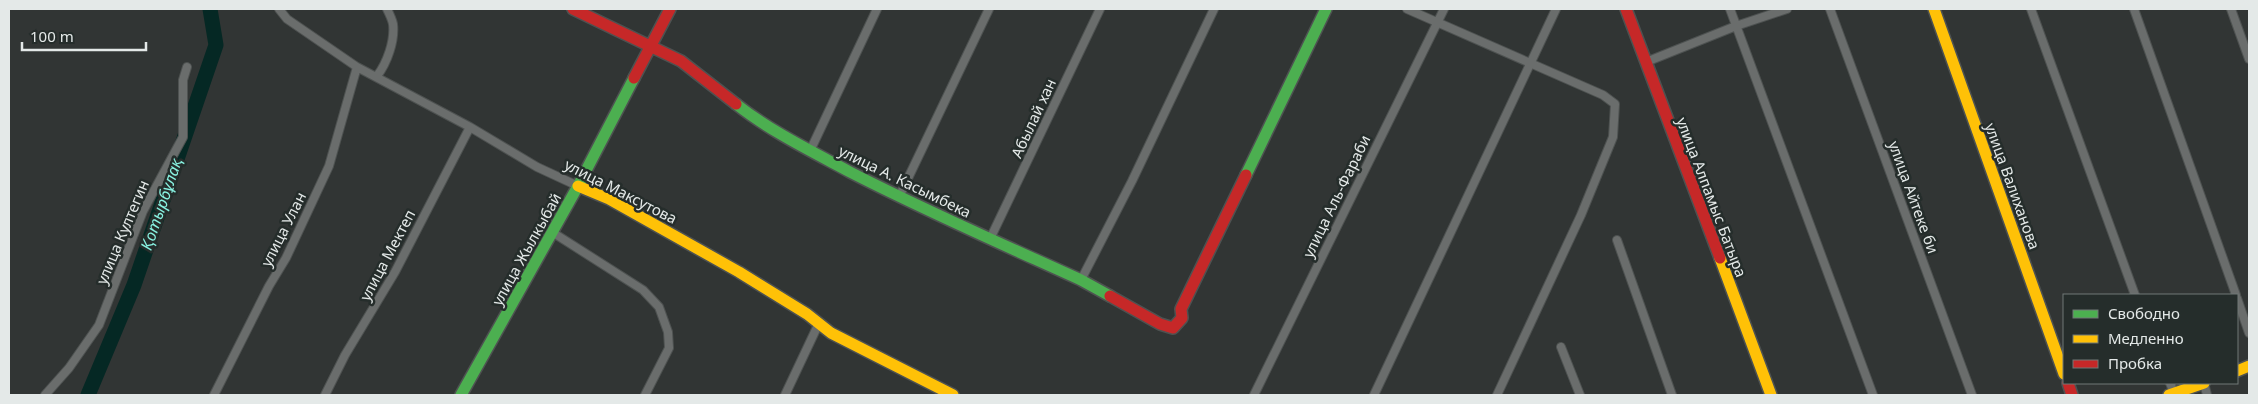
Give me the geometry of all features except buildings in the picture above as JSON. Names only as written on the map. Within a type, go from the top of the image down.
[{"type":"street","name":"улица Максутова","points":[[279,9],[287,19],[357,67],[470,127],[537,166],[608,199],[740,272],[807,314],[831,332],[953,395]]},
{"type":"street","points":[[377,76],[382,69],[391,46],[393,23],[387,9]]},
{"type":"street","name":"улица А. Касымбека","points":[[573,9],[681,61],[751,116],[810,151],[899,197],[1081,280],[1160,324],[1173,328],[1182,318],[1181,309],[1326,9]]},
{"type":"street","name":"улица Жылкыбай","points":[[461,395],[578,186],[670,9]]},
{"type":"street","points":[[810,151],[877,9]]},
{"type":"street","points":[[899,197],[989,9]]},
{"type":"street","name":"Абылай хан","points":[[990,239],[1100,9]]},
{"type":"street","points":[[1081,280],[1132,181],[1214,9]]},
{"type":"street","points":[[1407,9],[1603,95],[1615,104],[1613,137],[1581,214],[1498,395]]},
{"type":"street","name":"улица Аль-Фараби","points":[[1254,395],[1444,9]]},
{"type":"street","points":[[1374,395],[1556,9]]},
{"type":"street","name":"улица Алпамыс Батыра","points":[[1626,9],[1771,395]]},
{"type":"street","points":[[1730,9],[1873,395]]},
{"type":"street","points":[[1646,62],[1736,26],[1787,9]]},
{"type":"street","name":"улица Айтеке би","points":[[1830,9],[1972,395]]},
{"type":"street","name":"улица Валиханова","points":[[1934,9],[2063,371]]},
{"type":"street","points":[[2031,9],[2135,294]]},
{"type":"street","points":[[2134,9],[2235,294]]},
{"type":"street","points":[[2231,9],[2249,59]]},
{"type":"street","name":"улица Култегин","points":[[45,395],[69,368],[99,325],[143,212],[183,137],[183,80],[187,67]]},
{"type":"street","name":"улица Улан","points":[[214,395],[269,286],[286,258],[329,166],[357,67]]},
{"type":"street","name":"улица Мектеп","points":[[325,395],[344,355],[395,272],[470,127]]},
{"type":"street","points":[[552,232],[644,290],[659,307],[668,332],[669,348],[645,395]]},
{"type":"street","points":[[1617,240],[1672,395]]},
{"type":"street","points":[[2238,303],[2249,333]]},
{"type":"street","points":[[785,395],[819,323]]},
{"type":"street","points":[[1561,347],[1580,395]]},
{"type":"street","points":[[2171,390],[2199,384]]},
{"type":"waterway","name":"Қотырбұлақ","points":[[88,395],[134,285],[216,45],[210,9]]},
{"type":"traffic: fast","points":[[1246,175],[1326,9]]},
{"type":"traffic: fast","points":[[461,395],[578,186],[634,78]]},
{"type":"traffic: fast","points":[[736,104],[777,132],[850,172],[936,214],[1081,280],[1110,296]]},
{"type":"traffic: slow","points":[[1934,9],[2063,371]]},
{"type":"traffic: slow","points":[[578,186],[609,199],[739,272],[807,314],[831,333],[953,395]]},
{"type":"traffic: slow","points":[[1720,258],[1771,395]]},
{"type":"traffic: slow","points":[[2238,371],[2249,366]]},
{"type":"traffic: slow","points":[[2169,395],[2201,384]]},
{"type":"traffic: jam","points":[[573,9],[681,61],[736,104]]},
{"type":"traffic: jam","points":[[634,78],[670,9]]},
{"type":"traffic: jam","points":[[1626,9],[1720,258]]},
{"type":"traffic: jam","points":[[1110,296],[1160,324],[1173,328],[1182,318],[1181,309],[1246,175]]},
{"type":"traffic: jam","points":[[2068,384],[2072,395]]}]
